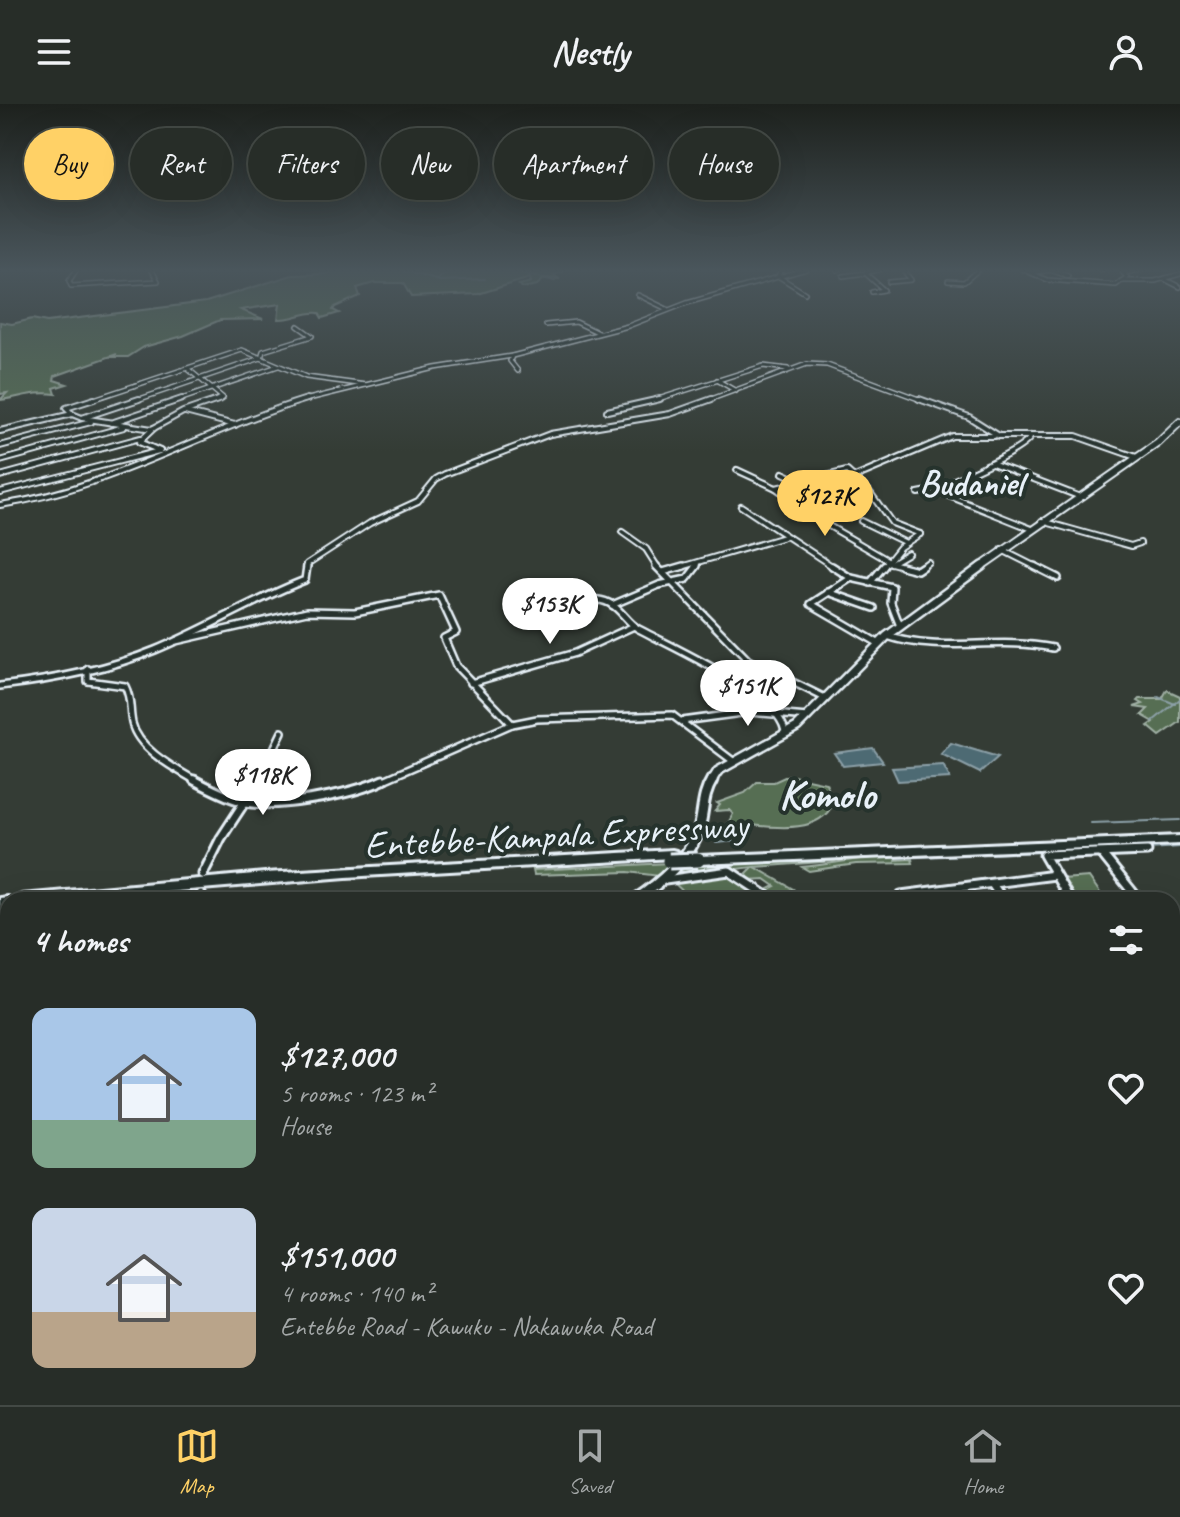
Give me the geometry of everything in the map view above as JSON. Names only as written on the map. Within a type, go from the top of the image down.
[{"type":"highway","name":"Entebbe-Kampala Expressway","points":[[698,857],[1180,833]]},
{"type":"highway","name":"Entebbe-Kampala Expressway","points":[[171,892],[379,874],[670,858],[1180,840]]},
{"type":"highway","name":"Entebbe-Kampala Expressway","points":[[106,892],[306,873],[487,861],[670,858]]},
{"type":"main road","points":[[647,892],[665,880],[701,828],[703,798],[710,780],[733,761],[785,734],[808,717],[878,643],[1042,521],[1178,426]]},
{"type":"street","points":[[261,358],[263,351],[312,336],[303,330]]},
{"type":"street","points":[[592,330],[599,333]]},
{"type":"street","points":[[0,505],[79,488],[305,399],[435,368],[512,356],[612,330]]},
{"type":"street","points":[[154,428],[94,421],[72,414],[66,408],[243,349],[278,366],[316,379],[371,385]]},
{"type":"street","points":[[512,356],[510,361],[518,371]]},
{"type":"street","points":[[82,418],[261,358]]},
{"type":"street","points":[[607,411],[681,394],[763,366],[792,369],[827,365],[969,417],[999,436]]},
{"type":"street","points":[[110,423],[278,366]]},
{"type":"street","points":[[0,476],[140,438],[183,412],[223,398],[188,369]]},
{"type":"street","points":[[176,641],[184,633],[305,580],[305,566],[314,559],[370,523],[418,501],[439,477],[550,434],[663,416],[792,369]]},
{"type":"street","points":[[717,380],[736,391]]},
{"type":"street","points":[[183,412],[235,425]]},
{"type":"street","points":[[0,431],[72,414]]},
{"type":"street","points":[[0,446],[94,421]]},
{"type":"street","points":[[0,461],[128,426]]},
{"type":"street","points":[[855,477],[952,436],[1076,436],[1136,457]]},
{"type":"street","points":[[918,493],[934,490],[979,465],[992,463],[1019,450],[1029,443],[1031,436]]},
{"type":"street","points":[[140,438],[140,443],[171,454]]},
{"type":"street","points":[[3,492],[159,451]]},
{"type":"street","points":[[992,463],[1078,496]]},
{"type":"street","points":[[737,470],[776,488],[817,519],[889,563],[917,570],[928,562]]},
{"type":"street","points":[[776,488],[798,480],[847,471],[892,523],[920,534],[906,543],[870,583]]},
{"type":"street","points":[[783,473],[798,480]]},
{"type":"street","points":[[934,490],[1032,529]]},
{"type":"street","points":[[3,492],[15,503]]},
{"type":"street","points":[[741,506],[851,578],[893,588],[891,603],[900,626]]},
{"type":"street","points":[[861,521],[906,543]]},
{"type":"street","points":[[1042,521],[1132,547],[1140,543]]},
{"type":"street","points":[[622,532],[646,549],[663,572],[748,660],[825,698]]},
{"type":"street","points":[[663,572],[784,537]]},
{"type":"street","points":[[1002,550],[1058,578]]},
{"type":"street","points":[[889,563],[908,553]]},
{"type":"street","points":[[612,605],[688,578],[698,564]]},
{"type":"street","points":[[851,578],[812,605],[878,643]]},
{"type":"street","points":[[828,592],[874,608]]},
{"type":"street","points":[[0,686],[88,669],[176,641],[292,614],[350,613],[439,595],[457,629],[444,638],[456,666],[512,724]]},
{"type":"street","points":[[548,610],[582,600],[598,600],[612,605],[634,626],[707,662],[776,712],[790,717],[808,717]]},
{"type":"street","points":[[471,683],[565,657],[634,626]]},
{"type":"street","points":[[887,636],[910,644],[968,645],[1020,640],[1053,648]]},
{"type":"street","points":[[88,669],[88,681],[125,686],[131,698],[132,725],[155,754],[216,792],[244,802],[316,799],[366,788],[512,724],[544,718],[662,714],[682,721],[733,761]]},
{"type":"street","points":[[682,721],[714,714],[776,712]]},
{"type":"street","points":[[776,712],[785,724],[785,734]]},
{"type":"street","points":[[203,874],[206,862],[277,747],[282,732]]},
{"type":"street","points":[[1065,892],[1044,855],[1147,851]]},
{"type":"street","points":[[1102,854],[1133,892]]},
{"type":"street","points":[[665,880],[729,871],[761,892]]},
{"type":"street","points":[[926,892],[1055,875]]},
{"type":"street","points":[[992,884],[998,892]]},
{"type":"green space","points":[[0,330],[198,330],[144,347],[128,357],[113,357],[117,354],[55,376],[54,380],[67,384],[54,388],[56,394],[0,400],[7,393],[0,394]]},
{"type":"green space","points":[[1167,690],[1180,696],[1180,722],[1160,736],[1148,726],[1154,722],[1142,715],[1148,709],[1134,707],[1143,704],[1138,701],[1140,699],[1162,699]]},
{"type":"green space","points":[[789,775],[826,783],[833,804],[827,813],[818,820],[797,826],[748,825],[725,829],[733,814],[729,810],[715,811],[720,805],[717,803],[745,793],[757,782],[774,782]]},
{"type":"green space","points":[[847,856],[835,861],[755,867],[793,889],[787,892],[767,892],[775,886],[765,879],[748,880],[747,873],[753,867],[677,876],[689,863]]},
{"type":"green space","points":[[894,856],[896,860],[912,859],[913,863],[856,864],[809,871],[802,867],[870,858]]},
{"type":"green space","points":[[669,863],[659,876],[628,872],[534,875],[533,870]]},
{"type":"green space","points":[[729,872],[754,888],[761,887],[763,892],[684,892],[672,881]]},
{"type":"green space","points":[[1089,877],[1099,892],[1069,892],[1062,879]]},
{"type":"water","points":[[951,743],[998,757],[980,773],[941,754]]},
{"type":"water","points":[[873,748],[883,762],[843,766],[834,753]]},
{"type":"water","points":[[943,765],[950,778],[898,781],[892,768]]},
{"type":"waterway","points":[[1158,697],[1174,704]]},
{"type":"waterway","points":[[1174,704],[1180,699]]},
{"type":"waterway","points":[[1153,721],[1174,704]]},
{"type":"waterway","points":[[1091,823],[1180,820]]},
{"type":"waterway","points":[[716,835],[716,843],[737,841]]},
{"type":"waterway","points":[[1149,849],[1180,847]]},
{"type":"waterway","points":[[896,858],[1042,852]]},
{"type":"district","name":"Budaniel","points":[[971,483]]},
{"type":"district","name":"Komolo","points":[[827,794]]}]
